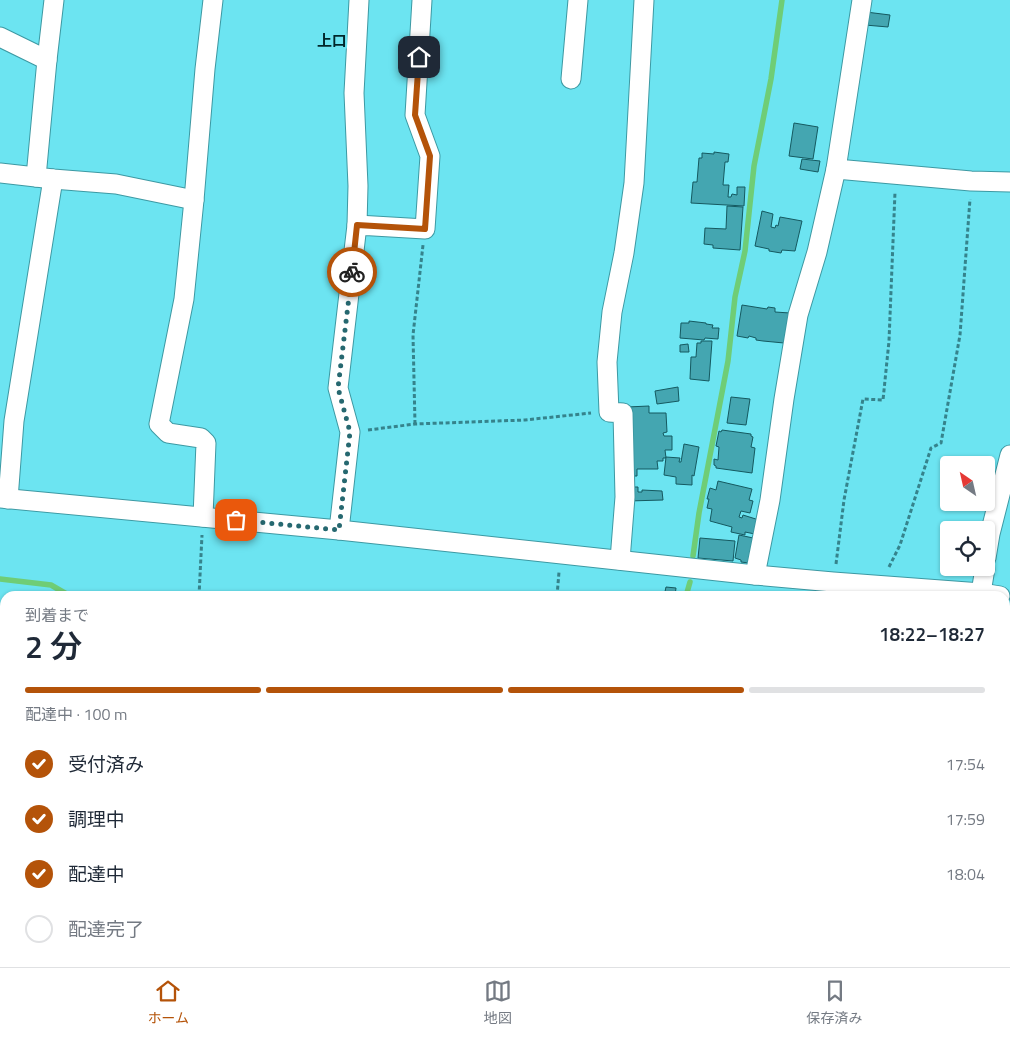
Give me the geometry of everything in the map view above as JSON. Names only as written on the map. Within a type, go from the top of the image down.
[{"type":"street","points":[[54,0],[47,60],[45,178],[4,498],[339,530],[755,575],[952,591]]},
{"type":"street","points":[[203,517],[206,443],[201,438],[168,433],[159,424],[184,299],[212,0]]},
{"type":"street","points":[[339,530],[350,432],[338,388],[357,225],[358,186],[354,93],[359,0]]},
{"type":"street","points":[[357,225],[425,229],[430,156],[415,115],[422,0]]},
{"type":"street","points":[[571,79],[578,0]]},
{"type":"street","points":[[620,560],[625,497],[623,412],[609,412],[607,362],[612,312],[624,253],[634,183],[644,0]]},
{"type":"street","points":[[755,575],[770,500],[798,315],[817,252],[836,169],[862,0]]},
{"type":"street","points":[[0,37],[47,60]]},
{"type":"street","points":[[836,169],[971,181],[1010,182]]},
{"type":"street","points":[[0,173],[116,184],[194,200]]},
{"type":"street","points":[[993,521],[1010,455]]},
{"type":"street","points":[[980,591],[983,576]]},
{"type":"path","points":[[833,582],[844,500],[863,399],[883,400],[889,341],[894,248],[895,174]]},
{"type":"path","points":[[881,586],[900,545],[931,448],[941,443],[960,335],[971,181]]},
{"type":"path","points":[[415,424],[413,335],[425,229]]},
{"type":"path","points":[[350,432],[415,424],[525,420],[609,412]]},
{"type":"path","points":[[199,591],[203,517]]},
{"type":"path","points":[[557,591],[561,554]]},
{"type":"building","points":[[866,12],[890,15],[888,27],[865,25]]},
{"type":"building","points":[[794,123],[818,127],[813,159],[789,156]]},
{"type":"building","points":[[714,152],[729,154],[728,162],[725,162],[723,185],[729,185],[728,197],[731,197],[732,194],[737,195],[737,187],[745,187],[744,206],[691,203],[693,182],[697,182],[699,158],[702,158],[702,153],[714,154]]},
{"type":"building","points":[[802,159],[820,161],[818,172],[800,169]]},
{"type":"building","points":[[727,206],[743,207],[740,250],[713,248],[713,245],[704,244],[705,228],[726,229]]},
{"type":"building","points":[[762,211],[773,214],[771,227],[775,228],[776,225],[778,226],[780,217],[802,221],[795,251],[782,250],[781,253],[755,246]]},
{"type":"building","points":[[742,305],[767,309],[768,307],[775,308],[775,312],[790,313],[788,334],[785,334],[784,343],[756,340],[756,338],[749,336],[748,338],[737,336]]},
{"type":"building","points":[[689,321],[706,323],[713,325],[712,328],[719,328],[718,339],[680,338],[681,323],[689,323]]},
{"type":"building","points":[[701,341],[712,341],[709,381],[690,379],[691,357],[696,357],[697,343],[701,343]]},
{"type":"building","points":[[688,344],[689,352],[680,352],[680,345]]},
{"type":"building","points":[[678,387],[679,401],[657,404],[655,391]]},
{"type":"building","points":[[731,397],[750,399],[746,425],[727,423]]},
{"type":"building","points":[[649,406],[649,413],[666,413],[667,432],[663,433],[664,436],[672,436],[672,450],[665,450],[666,458],[663,458],[663,461],[657,461],[658,469],[637,469],[637,476],[628,476],[627,407]]},
{"type":"building","points":[[722,430],[751,434],[753,437],[751,447],[755,448],[752,473],[716,468],[714,459],[718,460],[719,447],[716,446],[719,431],[721,432]]},
{"type":"building","points":[[684,444],[699,447],[694,476],[692,475],[692,485],[676,484],[676,477],[664,475],[666,457],[680,458],[679,462],[681,462]]},
{"type":"building","points":[[718,481],[752,489],[749,500],[753,501],[750,513],[741,511],[739,517],[742,518],[743,515],[759,520],[755,534],[745,532],[745,535],[731,532],[732,527],[710,521],[712,509],[707,508],[709,499],[707,499],[710,488],[716,490]]},
{"type":"building","points":[[628,487],[638,487],[638,492],[642,492],[642,490],[662,491],[663,500],[628,501]]},
{"type":"building","points":[[739,535],[758,539],[749,563],[741,562],[741,560],[735,558]]},
{"type":"building","points":[[700,538],[735,541],[733,561],[698,558]]},
{"type":"building","points":[[666,587],[676,588],[676,591],[665,591]]},
{"type":"waterway","points":[[693,556],[699,513],[728,361],[735,297],[745,251],[754,166],[771,79],[782,0]]},
{"type":"waterway","points":[[0,579],[51,585],[61,591]]},
{"type":"waterway","points":[[687,591],[690,582]]},
{"type":"way so far","points":[[236,520],[339,530],[350,432],[338,388],[352,272]]},
{"type":"district","name":"上口","points":[[332,40]]},
{"type":"route","points":[[352,272],[357,225],[425,229],[430,156],[415,115],[419,57]]}]
